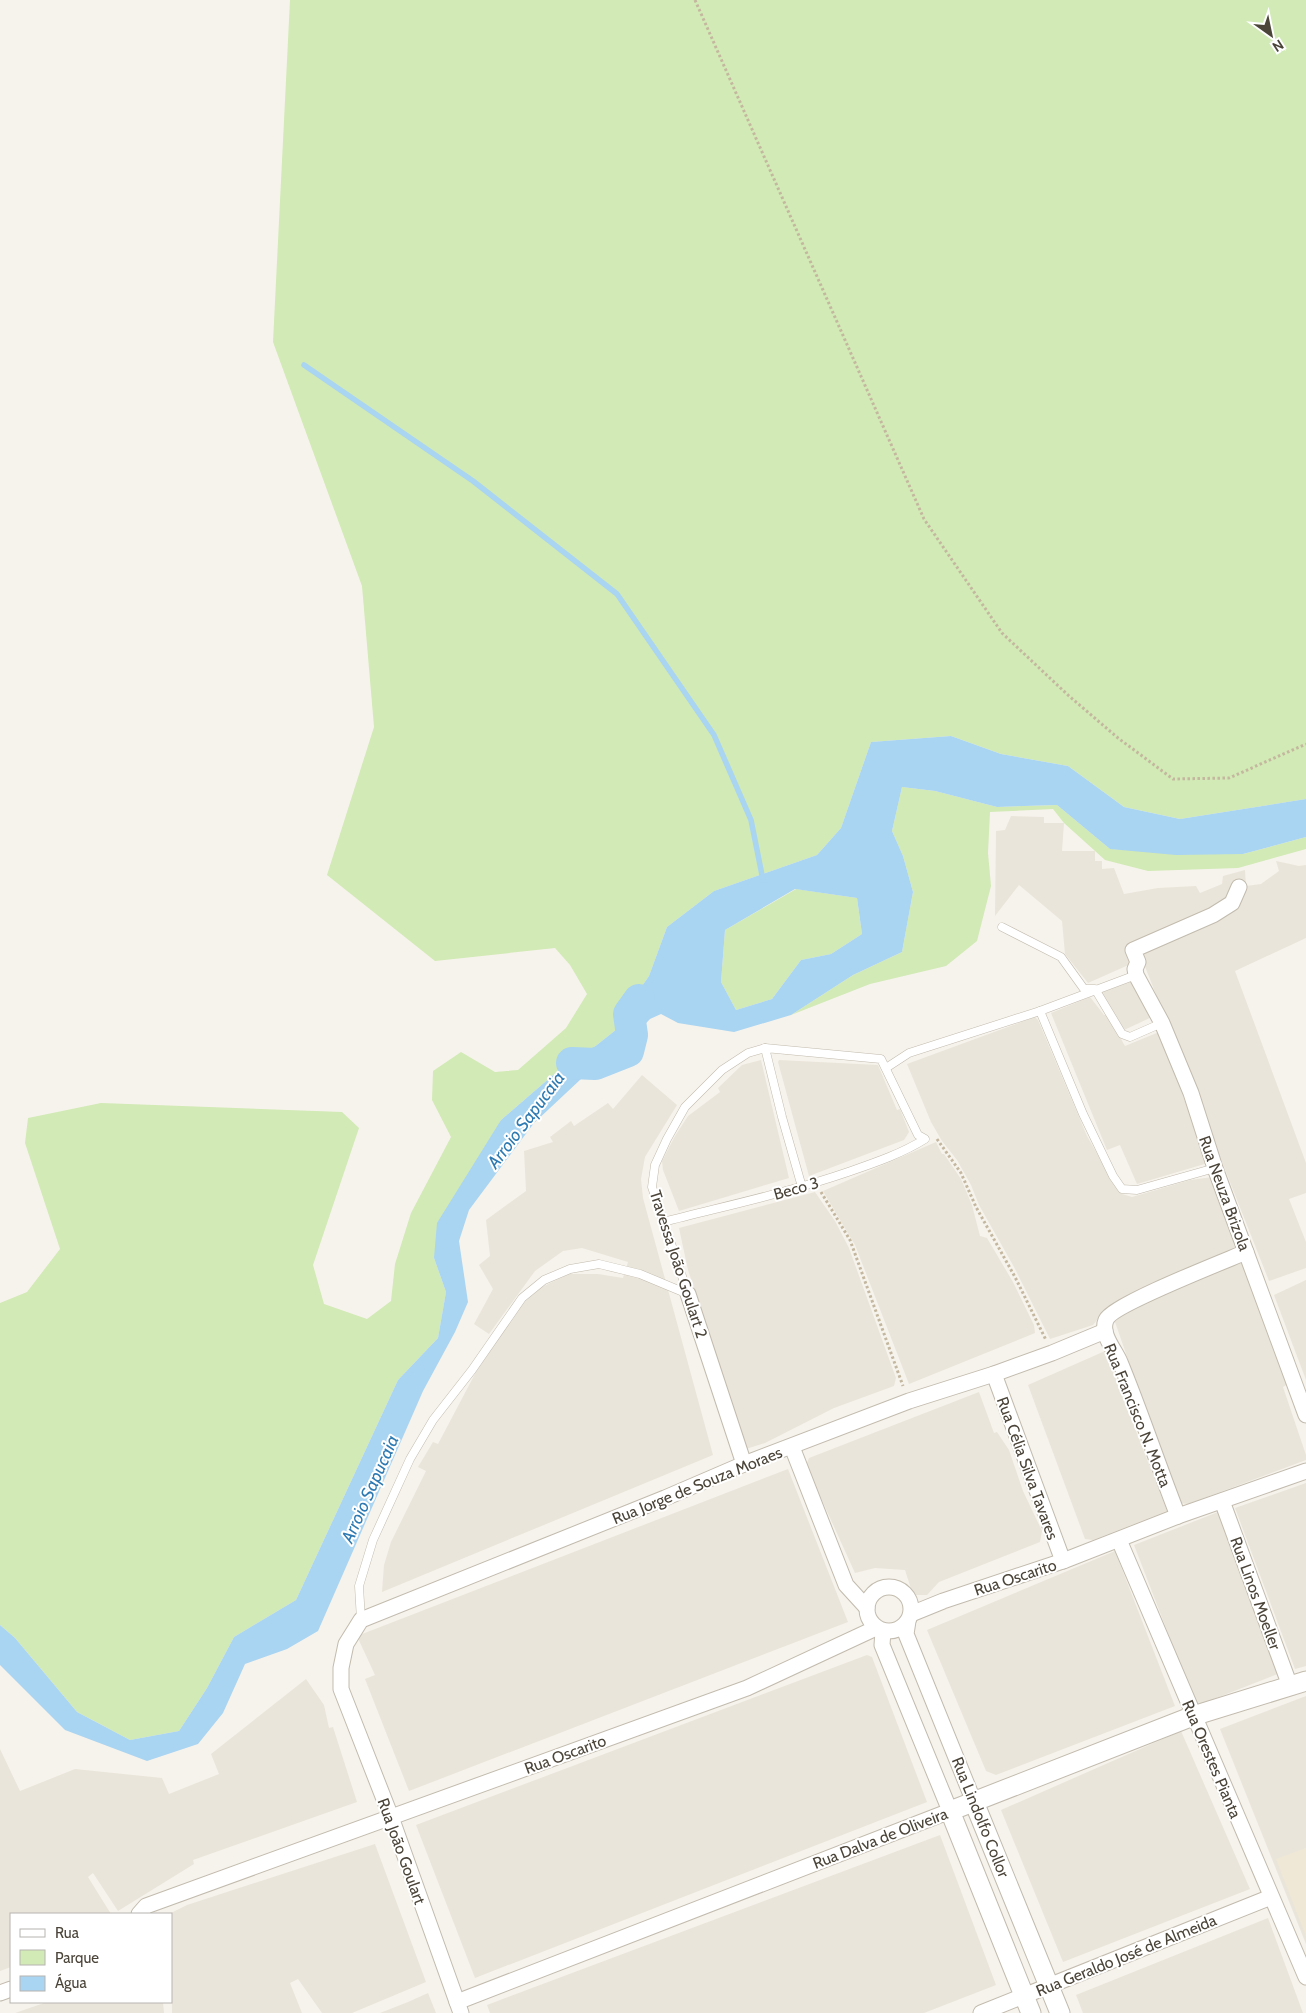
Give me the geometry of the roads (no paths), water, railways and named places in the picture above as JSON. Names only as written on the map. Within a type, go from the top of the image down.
[{"type":"street","points":[[1136,975],[1135,969],[1138,962],[1134,950],[1213,915],[1232,903],[1238,887]]},
{"type":"street","name":"Rua Neuza Brizola","points":[[1136,975],[1162,1023],[1190,1093],[1215,1168],[1306,1415]]},
{"type":"street","name":"Rua Francisco N. Motta","points":[[1178,1516],[1119,1361],[1105,1332],[1106,1320],[1113,1312],[1152,1292],[1246,1252]]},
{"type":"street","name":"Travessa João Goulart 2","points":[[688,1294],[744,1464]]},
{"type":"street","name":"Rua Jorge de Souza Moraes","points":[[361,1620],[666,1498],[744,1464],[909,1401],[994,1374],[1105,1332]]},
{"type":"street","name":"Rua Célia Silva Tavares","points":[[994,1374],[1063,1561]]},
{"type":"street","points":[[792,1447],[846,1586],[867,1608]]},
{"type":"street","name":"Rua Oscarito","points":[[910,1617],[943,1601],[1063,1561],[1178,1516],[1306,1471]]},
{"type":"street","name":"Rua Linos Moeller","points":[[1222,1501],[1298,1683]]},
{"type":"street","name":"Rua Orestes Pianta","points":[[1120,1540],[1271,1896],[1305,1971]]},
{"type":"street","points":[[892,1587],[905,1593],[910,1599],[910,1617],[897,1630],[879,1629],[868,1616],[867,1608],[872,1595],[878,1590],[892,1587]]},
{"type":"street","name":"Rua Lindolfo Collor","points":[[910,1617],[906,1634],[1060,2013]]},
{"type":"street","name":"Rua João Goulart","points":[[361,1620],[346,1644],[341,1668],[341,1689],[390,1817],[459,2008]]},
{"type":"street","name":"Rua Oscarito","points":[[140,1913],[146,1906],[747,1688],[879,1629]]},
{"type":"street","name":"Rua Lindolfo Collor","points":[[879,1629],[882,1645],[1028,2005]]},
{"type":"street","name":"Rua Dalva de Oliveira","points":[[459,2008],[950,1811],[1194,1716],[1298,1683]]},
{"type":"street","name":"Rua Geraldo José de Almeida","points":[[981,2013],[1028,2005],[1050,1985],[1271,1896]]},
{"type":"lane","points":[[1002,927],[1061,958],[1084,989],[1094,989]]},
{"type":"lane","points":[[802,1188],[765,1048],[881,1058],[886,1068],[909,1053],[1040,1011],[1094,989],[1136,975]]},
{"type":"lane","points":[[1094,989],[1122,1034],[1130,1037],[1162,1023]]},
{"type":"lane","points":[[1040,1011],[1083,1114],[1113,1176],[1122,1189],[1137,1190],[1215,1168]]},
{"type":"lane","name":"Travessa João Goulart 2","points":[[688,1294],[652,1187],[655,1165],[667,1138],[685,1106],[722,1070],[748,1053],[765,1048]]},
{"type":"lane","name":"Beco 3","points":[[663,1222],[802,1188],[874,1163],[925,1139],[918,1135],[886,1068]]},
{"type":"lane","points":[[361,1620],[359,1586],[373,1540],[410,1459],[433,1420],[472,1370],[522,1298],[544,1280],[570,1269],[599,1264],[640,1274],[688,1294]]},
{"type":"water","points":[[951,736],[1001,754],[1068,766],[1124,807],[1180,819],[1306,799],[1306,837],[1243,854],[1176,855],[1110,849],[1057,805],[997,807],[935,791],[902,787],[892,831],[903,856],[913,892],[902,952],[853,975],[791,1015],[734,1032],[678,1023],[661,1014],[650,1019],[603,1069],[581,1079],[534,1123],[469,1210],[459,1241],[468,1302],[455,1332],[423,1391],[318,1631],[287,1649],[245,1664],[223,1713],[198,1744],[147,1761],[65,1730],[0,1665],[0,1625],[15,1638],[77,1712],[130,1740],[179,1731],[207,1688],[234,1637],[296,1600],[398,1380],[438,1338],[446,1292],[434,1258],[437,1223],[501,1120],[567,1063],[588,1052],[617,1029],[631,1002],[649,976],[667,927],[714,891],[817,855],[841,828],[871,742]],"holes":[[[795,889],[857,898],[862,934],[831,954],[801,960],[772,999],[736,1010],[721,982],[725,930]]]},
{"type":"waterway","points":[[304,365],[473,481],[617,594],[714,735],[751,820],[763,880]]},
{"type":"waterway","name":"Arroio Sapucaia","points":[[572,1063],[595,1064],[628,1051],[632,1035],[629,1014],[639,1000]]}]
